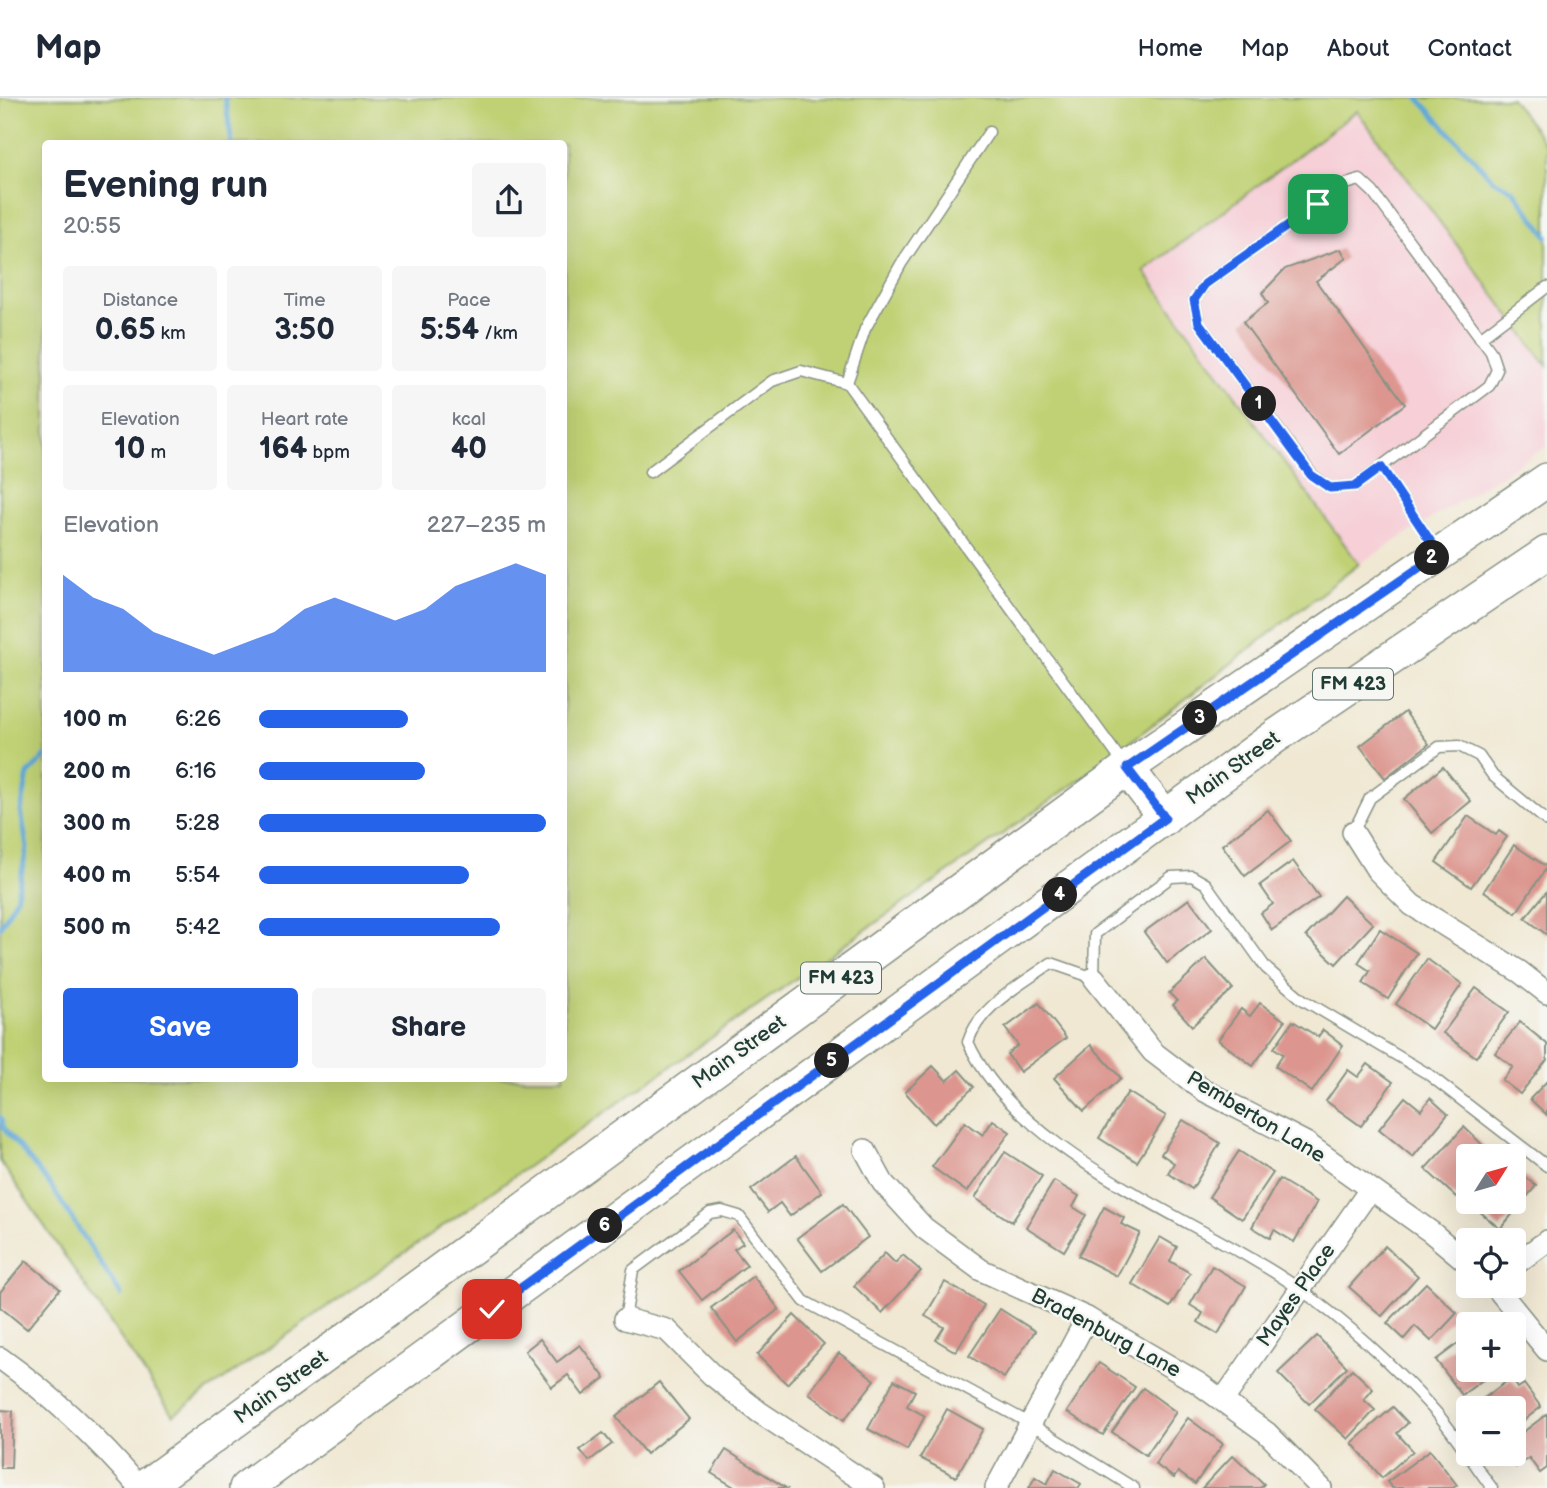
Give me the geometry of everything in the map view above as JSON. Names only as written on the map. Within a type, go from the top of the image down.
[{"type":"main road","name":"Main Street","points":[[142,1488],[1127,768],[1547,480]]},
{"type":"main road","name":"Main Street","points":[[246,1488],[1276,736],[1547,553]]},
{"type":"main road","points":[[1127,768],[1165,818]]},
{"type":"street","points":[[1353,832],[1377,870],[1412,905],[1488,952],[1547,993]]},
{"type":"street","name":"Pemberton Lane","points":[[1094,978],[1153,1052],[1203,1090],[1306,1143],[1369,1191],[1431,1232],[1456,1253]]},
{"type":"street","name":"Bradenburg Lane","points":[[865,1150],[883,1183],[924,1228],[981,1270],[1087,1318],[1223,1400],[1267,1433],[1321,1488]]},
{"type":"street","name":"Mayes Place","points":[[1223,1400],[1369,1191]]},
{"type":"street","points":[[1526,1256],[1547,1241]]},
{"type":"street","points":[[1505,1298],[1547,1350]]},
{"type":"street","points":[[996,1488],[1087,1318]]},
{"type":"street","points":[[625,1320],[667,1330],[712,1375],[759,1412],[874,1488]]},
{"type":"street","points":[[0,1358],[37,1385],[100,1441],[142,1488]]},
{"type":"lane","points":[[847,383],[866,329],[901,264],[989,132]]},
{"type":"lane","points":[[1360,180],[1373,192],[1480,338],[1491,352],[1497,370],[1489,386],[1355,486],[1330,488],[1311,475],[1199,323],[1194,300],[1205,284],[1346,184],[1360,180]]},
{"type":"lane","points":[[1480,338],[1547,287]]},
{"type":"lane","points":[[650,472],[772,381],[801,371],[847,383],[1127,768]]},
{"type":"lane","points":[[1381,467],[1439,554]]},
{"type":"lane","points":[[1353,832],[1370,798],[1439,747],[1459,746],[1479,756],[1493,776],[1547,821]]},
{"type":"lane","points":[[1492,1488],[1436,1412],[1365,1341],[1300,1289],[1068,1153],[1023,1115],[975,1059],[968,1042],[974,1024],[985,1012],[1051,963],[1094,978],[1095,934],[1171,877],[1192,876],[1206,884],[1266,968],[1302,999],[1428,1074],[1547,1166]]},
{"type":"lane","points":[[625,1320],[634,1270],[710,1213],[722,1211],[739,1216],[804,1301],[1031,1423],[1134,1488]]},
{"type":"shaded area","points":[[1357,111],[1547,366],[1547,446],[1359,564],[1143,272]]},
{"type":"green space","points":[[0,98],[1511,98],[1547,146],[1547,366],[1357,111],[1144,271],[1359,564],[1098,767],[173,1415],[0,1161]]},
{"type":"building","points":[[1341,249],[1346,258],[1316,281],[1405,404],[1339,454],[1243,322],[1268,303],[1262,293],[1285,269]]},
{"type":"building","points":[[1405,712],[1429,744],[1385,778],[1360,746]]},
{"type":"building","points":[[1443,767],[1471,801],[1432,833],[1404,799]]},
{"type":"building","points":[[1268,810],[1291,841],[1245,876],[1222,845]]},
{"type":"building","points":[[1468,816],[1496,835],[1499,831],[1507,837],[1471,887],[1436,862]]},
{"type":"building","points":[[1514,845],[1547,867],[1516,913],[1484,891]]},
{"type":"building","points":[[1293,861],[1319,897],[1272,930],[1261,913],[1273,904],[1260,885]]},
{"type":"building","points":[[1547,891],[1547,935],[1525,918]]},
{"type":"building","points":[[1343,896],[1373,924],[1336,964],[1306,936]]},
{"type":"building","points":[[1189,899],[1212,929],[1167,963],[1144,932]]},
{"type":"building","points":[[1380,929],[1417,953],[1388,999],[1363,983],[1370,971],[1358,963]]},
{"type":"building","points":[[1206,959],[1233,989],[1192,1026],[1173,1005],[1177,1001],[1169,993]]},
{"type":"building","points":[[1427,959],[1462,984],[1431,1029],[1396,1004]]},
{"type":"building","points":[[1476,988],[1509,1012],[1476,1057],[1443,1033]]},
{"type":"building","points":[[1039,1003],[1066,1038],[1020,1072],[1007,1054],[1018,1045],[1005,1028]]},
{"type":"building","points":[[1260,1003],[1285,1021],[1253,1066],[1218,1040],[1241,1009],[1250,1016]]},
{"type":"building","points":[[1293,1021],[1318,1037],[1323,1030],[1343,1045],[1312,1092],[1275,1066],[1283,1054],[1274,1048]]},
{"type":"building","points":[[1520,1022],[1547,1044],[1547,1060],[1520,1094],[1502,1080],[1513,1067],[1495,1053]]},
{"type":"building","points":[[1091,1045],[1121,1078],[1084,1111],[1054,1078]]},
{"type":"building","points":[[1368,1064],[1393,1082],[1361,1126],[1326,1101],[1348,1070],[1358,1077]]},
{"type":"building","points":[[933,1066],[947,1081],[959,1070],[974,1087],[934,1124],[905,1092]]},
{"type":"building","points":[[1547,1081],[1547,1115],[1530,1099]]},
{"type":"building","points":[[1128,1092],[1166,1116],[1137,1162],[1099,1138]]},
{"type":"building","points":[[1405,1097],[1421,1110],[1430,1098],[1448,1114],[1413,1157],[1379,1129]]},
{"type":"building","points":[[993,1120],[1010,1132],[967,1192],[932,1167],[965,1122],[983,1135]]},
{"type":"building","points":[[1183,1120],[1220,1143],[1192,1189],[1168,1173],[1174,1163],[1161,1154]]},
{"type":"building","points":[[1464,1127],[1482,1144],[1456,1144],[1456,1197],[1425,1169]]},
{"type":"building","points":[[1239,1151],[1273,1173],[1242,1219],[1209,1197]]},
{"type":"building","points":[[1005,1152],[1042,1176],[1012,1222],[975,1198]]},
{"type":"building","points":[[796,1156],[822,1192],[790,1216],[780,1203],[768,1212],[751,1190]]},
{"type":"building","points":[[1526,1178],[1536,1186],[1526,1198]]},
{"type":"building","points":[[1279,1179],[1317,1202],[1294,1242],[1274,1230],[1270,1238],[1252,1227]]},
{"type":"building","points":[[1054,1181],[1079,1196],[1073,1207],[1086,1215],[1064,1251],[1026,1227]]},
{"type":"building","points":[[843,1204],[868,1237],[822,1271],[797,1238]]},
{"type":"building","points":[[1104,1207],[1124,1218],[1121,1224],[1140,1233],[1117,1276],[1078,1256]]},
{"type":"building","points":[[1483,1214],[1513,1214],[1499,1228]]},
{"type":"building","points":[[733,1230],[743,1243],[734,1249],[747,1265],[702,1300],[679,1271]]},
{"type":"building","points":[[1160,1237],[1177,1247],[1170,1261],[1190,1273],[1170,1307],[1132,1284]]},
{"type":"building","points":[[1385,1246],[1418,1276],[1382,1316],[1349,1287]]},
{"type":"building","points":[[885,1253],[895,1263],[903,1255],[921,1271],[882,1313],[854,1286]]},
{"type":"building","points":[[26,1261],[60,1289],[27,1329],[0,1307],[0,1292]]},
{"type":"building","points":[[1212,1266],[1246,1286],[1218,1334],[1198,1322],[1203,1313],[1190,1305]]},
{"type":"building","points":[[753,1276],[779,1309],[737,1342],[711,1308]]},
{"type":"building","points":[[945,1282],[984,1305],[956,1352],[936,1340],[944,1327],[925,1316]]},
{"type":"building","points":[[1426,1283],[1456,1312],[1431,1341],[1415,1326],[1404,1339],[1387,1323]]},
{"type":"building","points":[[1000,1309],[1035,1331],[1004,1378],[969,1356]]},
{"type":"building","points":[[794,1315],[824,1344],[787,1384],[757,1355]]},
{"type":"building","points":[[1317,1336],[1347,1367],[1309,1404],[1278,1373]]},
{"type":"building","points":[[540,1339],[557,1362],[580,1345],[605,1378],[583,1395],[568,1375],[552,1387],[525,1351]]},
{"type":"building","points":[[1456,1345],[1456,1382],[1480,1382],[1462,1395],[1436,1360]]},
{"type":"building","points":[[839,1353],[875,1380],[844,1420],[809,1393]]},
{"type":"building","points":[[1099,1363],[1135,1387],[1103,1435],[1067,1412]]},
{"type":"building","points":[[1352,1369],[1373,1389],[1364,1400],[1375,1410],[1348,1439],[1315,1409]]},
{"type":"building","points":[[894,1380],[915,1391],[907,1406],[925,1416],[907,1450],[868,1429]]},
{"type":"building","points":[[659,1382],[689,1419],[646,1454],[616,1417]]},
{"type":"building","points":[[1506,1382],[1514,1382],[1518,1388],[1524,1384],[1541,1407],[1526,1419],[1526,1396],[1487,1396]]},
{"type":"building","points":[[1143,1388],[1176,1412],[1146,1455],[1112,1432]]},
{"type":"building","points":[[1393,1407],[1408,1423],[1397,1433],[1413,1451],[1382,1478],[1352,1443]]},
{"type":"building","points":[[947,1409],[983,1429],[956,1477],[920,1458]]},
{"type":"building","points":[[0,1410],[13,1411],[11,1468],[0,1468]]},
{"type":"building","points":[[1547,1414],[1547,1468],[1540,1473],[1529,1458],[1526,1460],[1526,1430]]},
{"type":"building","points":[[1188,1418],[1223,1444],[1195,1484],[1178,1472],[1174,1478],[1155,1464]]},
{"type":"building","points":[[603,1433],[612,1444],[589,1461],[580,1450]]},
{"type":"building","points":[[726,1450],[786,1488],[736,1488],[711,1473]]},
{"type":"building","points":[[1430,1450],[1457,1485],[1453,1488],[1392,1488],[1387,1482]]},
{"type":"building","points":[[1233,1455],[1264,1484],[1260,1488],[1202,1488]]},
{"type":"building","points":[[1055,1469],[1081,1484],[1079,1488],[1029,1488],[1035,1477],[1047,1484]]},
{"type":"waterway","points":[[225,98],[231,140]]},
{"type":"waterway","points":[[1418,98],[1493,180],[1513,190],[1547,236]]},
{"type":"waterway","points":[[0,927],[16,899],[27,848],[21,811],[28,774],[42,760]]},
{"type":"waterway","points":[[0,1117],[4,1129],[51,1186],[121,1295]]},
{"type":"route","points":[[492,1309],[1165,818],[1127,768],[1439,554],[1381,467],[1355,486],[1330,488],[1311,475],[1199,323],[1194,300],[1205,284],[1318,204]]}]
